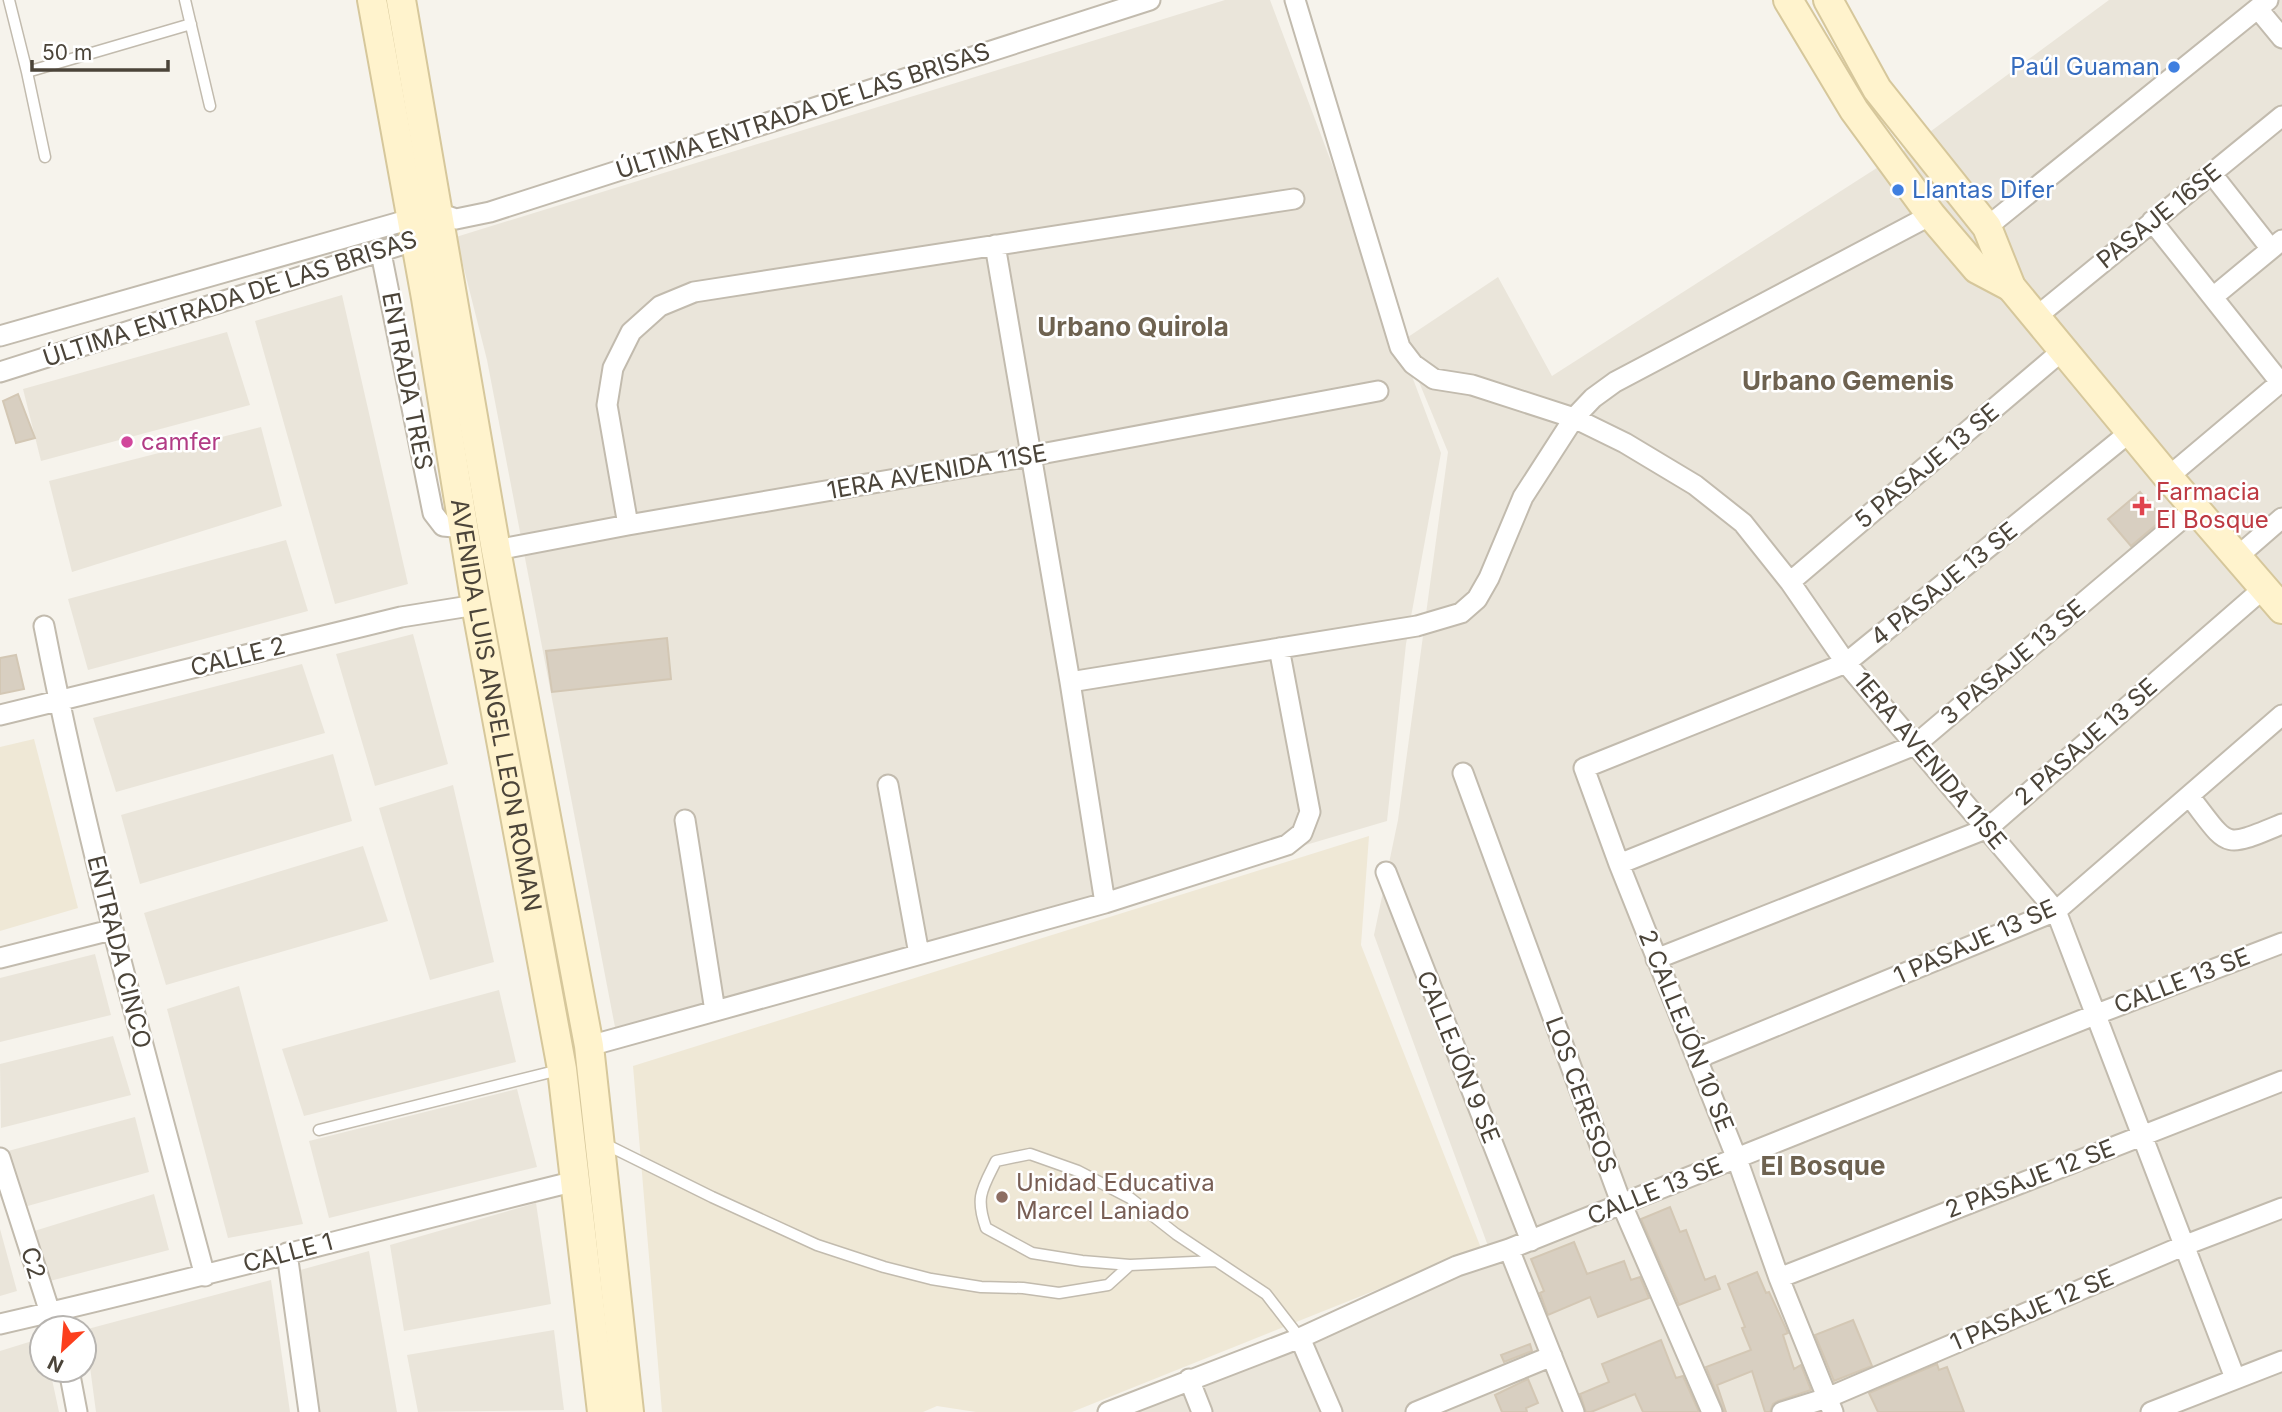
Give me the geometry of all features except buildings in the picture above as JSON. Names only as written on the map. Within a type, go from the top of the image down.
[{"type":"main road","name":"AVENIDA LUIS ANGEL LEON ROMAN","points":[[372,0],[432,225],[589,1046],[629,1412]]},
{"type":"main road","name":"AVENIDA LUIS ANGEL LEON ROMAN","points":[[401,0],[432,225],[464,528],[562,1069],[602,1412]]},
{"type":"main road","points":[[1788,0],[1854,110],[1931,215],[1977,269],[2011,287]]},
{"type":"main road","points":[[1828,0],[1877,89],[1987,227],[2011,287],[2130,432],[2273,599]]},
{"type":"street","name":"ÚLTIMA ENTRADA DE LAS BRISAS","points":[[0,335],[490,212],[1150,0]]},
{"type":"street","name":"1ERA AVENIDA 11SE","points":[[1295,0],[1400,347],[1413,364],[1434,379],[1472,385],[1574,418],[1625,443],[1695,485],[1743,523],[1790,582],[1846,663],[2056,911],[2235,1378]]},
{"type":"street","points":[[1987,227],[2263,4],[2282,38]]},
{"type":"street","name":"PASAJE 16SE","points":[[2036,317],[2282,116]]},
{"type":"street","points":[[2212,174],[2276,244],[2213,297]]},
{"type":"street","points":[[628,525],[607,405],[613,368],[631,331],[660,306],[694,292],[1294,198]]},
{"type":"street","points":[[1070,682],[1417,626],[1461,613],[1477,599],[1489,578],[1523,497],[1574,418],[1593,398],[1615,382],[1931,215]]},
{"type":"street","points":[[2152,221],[2281,381],[2168,477]]},
{"type":"street","name":"ÚLTIMA ENTRADA DE LAS BRISAS","points":[[0,372],[382,253],[432,225]]},
{"type":"street","points":[[995,245],[1105,903]]},
{"type":"street","name":"ENTRADA TRES","points":[[382,253],[433,513],[443,526],[464,528]]},
{"type":"street","name":"5 PASAJE 13 SE","points":[[1790,582],[2063,350]]},
{"type":"street","name":"1ERA AVENIDA 11SE","points":[[496,550],[1030,456],[1378,391]]},
{"type":"street","name":"4 PASAJE 13 SE","points":[[1584,768],[1846,663],[2130,432]]},
{"type":"street","name":"3 PASAJE 13 SE","points":[[1619,864],[1915,745],[2195,508]]},
{"type":"street","points":[[2237,556],[2282,518]]},
{"type":"street","name":"2 PASAJE 13 SE","points":[[1656,959],[1988,828],[2273,599]]},
{"type":"street","name":"CALLE 2","points":[[0,715],[401,617],[476,605]]},
{"type":"street","name":"ENTRADA CINCO","points":[[44,626],[111,930],[205,1276]]},
{"type":"street","points":[[589,1046],[1105,903],[1287,845],[1302,833],[1310,812],[1279,648]]},
{"type":"street","name":"1 PASAJE 13 SE","points":[[1698,1059],[2056,911],[2282,715]]},
{"type":"street","name":"2 CALLEJÓN 10 SE","points":[[1584,768],[1656,959],[1737,1158],[1779,1278],[1830,1405]]},
{"type":"street","name":"LOS CERESOS","points":[[1462,773],[1622,1205],[1712,1412]]},
{"type":"street","points":[[888,785],[919,954]]},
{"type":"street","points":[[2190,797],[2222,838],[2231,842],[2241,841],[2282,824]]},
{"type":"street","points":[[685,820],[715,1011]]},
{"type":"street","name":"CALLEJÓN 9 SE","points":[[1386,872],[1531,1241]]},
{"type":"street","points":[[0,958],[111,930]]},
{"type":"street","name":"CALLE 13 SE","points":[[1108,1412],[1300,1338],[1457,1266],[1509,1250],[2097,1014],[2282,943]]},
{"type":"street","name":"2 PASAJE 12 SE","points":[[1779,1278],[2282,1082]]},
{"type":"street","name":"C2","points":[[0,1158],[50,1314]]},
{"type":"street","name":"CALLE 1","points":[[73,1314],[287,1252],[576,1181]]},
{"type":"street","name":"1 PASAJE 12 SE","points":[[1782,1412],[1830,1405],[2183,1246],[2282,1208]]},
{"type":"street","points":[[1509,1250],[1574,1412]]},
{"type":"street","points":[[287,1252],[309,1412]]},
{"type":"street","name":"CALLE 1","points":[[0,1324],[28,1322]]},
{"type":"street","points":[[1300,1338],[1332,1412]]},
{"type":"street","points":[[1416,1412],[1552,1356]]},
{"type":"street","points":[[2151,1412],[2282,1361]]},
{"type":"street","points":[[1189,1379],[1202,1412]]},
{"type":"street","points":[[72,1384],[77,1412]]},
{"type":"lane","points":[[9,0],[45,156]]},
{"type":"lane","points":[[185,0],[210,106]]},
{"type":"lane","points":[[27,72],[191,24]]},
{"type":"lane","points":[[319,1130],[562,1069]]},
{"type":"lane","points":[[600,1142],[817,1245],[931,1279],[981,1287],[1023,1288],[1059,1293],[1108,1285],[1130,1265]]},
{"type":"lane","points":[[1216,1261],[1145,1266],[1082,1261],[1032,1253],[986,1228],[979,1207],[984,1186],[996,1161],[1030,1154],[1079,1171],[1130,1198],[1266,1294],[1300,1338]]},
{"type":"shaded area","points":[[1225,0],[1270,0],[1441,453],[1406,644],[1387,821],[619,1048],[487,360],[456,237]]},
{"type":"shaded area","points":[[2109,0],[2282,0],[2282,1412],[1113,1412],[1492,1257],[1374,935],[1398,820],[1448,452],[1402,341],[1498,277],[1552,376],[1908,148]]},
{"type":"shaded area","points":[[342,295],[408,584],[335,604],[255,321]]},
{"type":"shaded area","points":[[227,332],[250,405],[41,461],[23,389]]},
{"type":"shaded area","points":[[261,427],[282,506],[72,572],[49,481]]},
{"type":"shaded area","points":[[286,540],[308,611],[88,670],[68,599]]},
{"type":"shaded area","points":[[413,634],[448,764],[375,786],[336,654]]},
{"type":"shaded area","points":[[302,664],[325,733],[116,792],[93,718]]},
{"type":"shaded area","points":[[34,739],[78,908],[0,931],[0,747]]},
{"type":"shaded area","points":[[333,754],[352,821],[140,884],[121,815]]},
{"type":"shaded area","points":[[453,785],[494,962],[430,980],[379,808]]},
{"type":"shaded area","points":[[1369,836],[1361,945],[1481,1248],[1072,1412],[976,1412],[937,1406],[923,1412],[662,1412],[633,1066]]},
{"type":"shaded area","points":[[363,846],[388,921],[166,985],[144,913]]},
{"type":"shaded area","points":[[95,954],[111,1015],[0,1042],[0,978]]},
{"type":"shaded area","points":[[239,986],[303,1224],[228,1238],[167,1009]]},
{"type":"shaded area","points":[[499,990],[516,1062],[304,1116],[282,1049]]},
{"type":"shaded area","points":[[113,1036],[131,1095],[1,1128],[0,1064]]},
{"type":"shaded area","points":[[517,1089],[537,1167],[329,1218],[309,1141]]},
{"type":"shaded area","points":[[135,1117],[149,1172],[24,1207],[8,1151]]},
{"type":"shaded area","points":[[154,1194],[169,1250],[46,1282],[31,1232]]},
{"type":"shaded area","points":[[536,1203],[551,1304],[404,1331],[390,1245]]},
{"type":"shaded area","points":[[0,1229],[17,1291],[0,1296]]},
{"type":"shaded area","points":[[369,1251],[397,1412],[310,1412],[293,1272]]},
{"type":"shaded area","points":[[271,1280],[290,1412],[96,1412],[92,1384],[98,1384],[98,1326]]},
{"type":"shaded area","points":[[554,1330],[564,1410],[418,1412],[407,1355]]},
{"type":"shaded area","points":[[28,1342],[28,1384],[53,1384],[59,1412],[0,1412],[0,1351]]},
{"type":"place","name":"Paúl Guaman","points":[[2174,67]]},
{"type":"place","name":"Llantas Difer","points":[[1898,190]]},
{"type":"place","name":"camfer","points":[[127,442]]},
{"type":"place","name":"Farmacia El Bosque","points":[[2142,506]]},
{"type":"place","name":"Unidad Educativa Marcel Laniado","points":[[1002,1197]]},
{"type":"district","name":"Urbano Quirola","points":[[1133,327]]},
{"type":"district","name":"Urbano Gemenis","points":[[1848,381]]},
{"type":"district","name":"El Bosque","points":[[1823,1166]]}]
